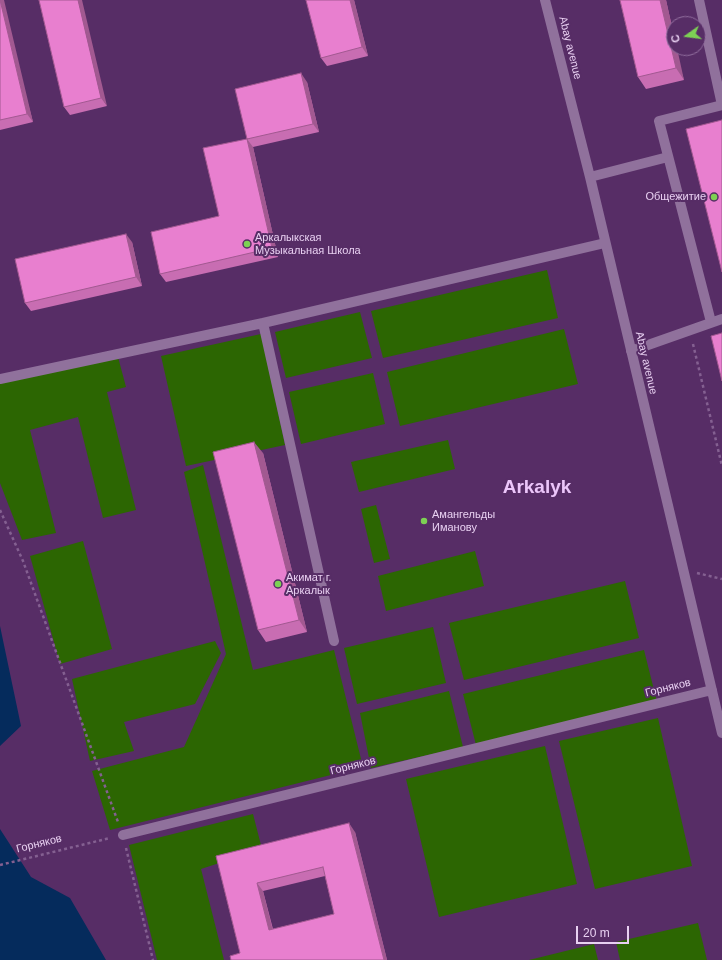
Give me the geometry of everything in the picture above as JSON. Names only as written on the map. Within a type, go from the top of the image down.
[{"type":"street","name":"Abay avenue","points":[[545,0],[590,177],[722,733]]},
{"type":"street","points":[[699,0],[722,105],[659,121],[711,322]]},
{"type":"street","points":[[590,177],[668,157]]},
{"type":"street","points":[[0,379],[262,323],[605,243]]},
{"type":"street","points":[[631,351],[722,319]]},
{"type":"street","points":[[262,323],[334,642]]},
{"type":"street","name":"Горняков","points":[[123,835],[712,690]]},
{"type":"path","points":[[690,330],[722,466]]},
{"type":"path","points":[[0,510],[23,561],[123,835],[153,960]]},
{"type":"path","points":[[683,570],[722,579]]},
{"type":"path","name":"Горняков","points":[[0,865],[123,835]]},
{"type":"green space","points":[[547,270],[558,318],[383,358],[371,311]]},
{"type":"green space","points":[[360,312],[372,358],[286,378],[275,332]]},
{"type":"green space","points":[[564,329],[578,384],[400,426],[387,372]]},
{"type":"green space","points":[[261,334],[285,445],[186,466],[161,356]]},
{"type":"green space","points":[[118,357],[126,387],[107,392],[136,510],[103,518],[78,417],[30,430],[56,533],[22,540],[0,483],[0,382]]},
{"type":"green space","points":[[373,373],[385,424],[301,444],[289,392]]},
{"type":"green space","points":[[448,440],[455,469],[359,492],[351,462]]},
{"type":"green space","points":[[203,465],[253,670],[334,650],[363,767],[110,830],[92,771],[184,747],[226,654],[184,472]]},
{"type":"green space","points":[[376,505],[390,559],[374,563],[361,509]]},
{"type":"green space","points":[[83,541],[112,649],[60,664],[30,556]]},
{"type":"green space","points":[[475,551],[484,586],[386,611],[378,576]]},
{"type":"green space","points":[[625,581],[639,638],[464,680],[449,623]]},
{"type":"green space","points":[[433,627],[446,683],[357,704],[344,648]]},
{"type":"green space","points":[[215,641],[221,653],[195,704],[124,722],[134,751],[90,761],[72,679]]},
{"type":"green space","points":[[644,650],[657,702],[476,745],[463,694]]},
{"type":"green space","points":[[449,691],[463,747],[371,768],[360,713]]},
{"type":"green space","points":[[658,718],[692,866],[595,889],[559,741]]},
{"type":"green space","points":[[545,746],[577,884],[439,917],[406,779]]},
{"type":"green space","points":[[253,814],[262,849],[201,869],[224,960],[157,960],[129,845]]},
{"type":"green space","points":[[698,923],[707,960],[620,960],[616,942]]},
{"type":"green space","points":[[594,944],[598,960],[529,960]]},
{"type":"water","points":[[0,626],[21,726],[0,746]]},
{"type":"water","points":[[0,829],[31,877],[70,898],[106,960],[0,960]]},
{"type":"building","points":[[0,0],[27,114],[0,120]]},
{"type":"building","points":[[39,0],[78,0],[101,98],[64,107]]},
{"type":"building","points":[[306,0],[350,0],[362,47],[321,58]]},
{"type":"building","points":[[620,0],[660,0],[666,26],[666,56],[673,56],[676,68],[638,77]]},
{"type":"building","points":[[301,73],[313,124],[247,139],[235,89]]},
{"type":"building","name":"Общежитие","points":[[722,120],[722,272],[686,129]]},
{"type":"building","points":[[247,139],[272,248],[160,274],[151,232],[219,216],[203,148]]},
{"type":"building","points":[[126,234],[136,277],[25,303],[15,259]]},
{"type":"building","points":[[722,333],[722,381],[711,336]]},
{"type":"building","points":[[254,442],[299,620],[258,630],[213,452]]},
{"type":"building","points":[[349,823],[384,960],[231,960],[230,956],[240,953],[216,856]],"holes":[[[323,867],[334,914],[269,930],[257,883]]]},
{"type":"place","name":"Общежитие","points":[[714,197]]},
{"type":"place","name":"Аркалыкская Музыкальная Школа","points":[[247,244]]},
{"type":"place","name":"Амангельды Иманову","points":[[424,521]]},
{"type":"place","name":"Акимат г. Аркалык","points":[[278,584]]},
{"type":"district","name":"Arkalyk","points":[[537,488]]}]
